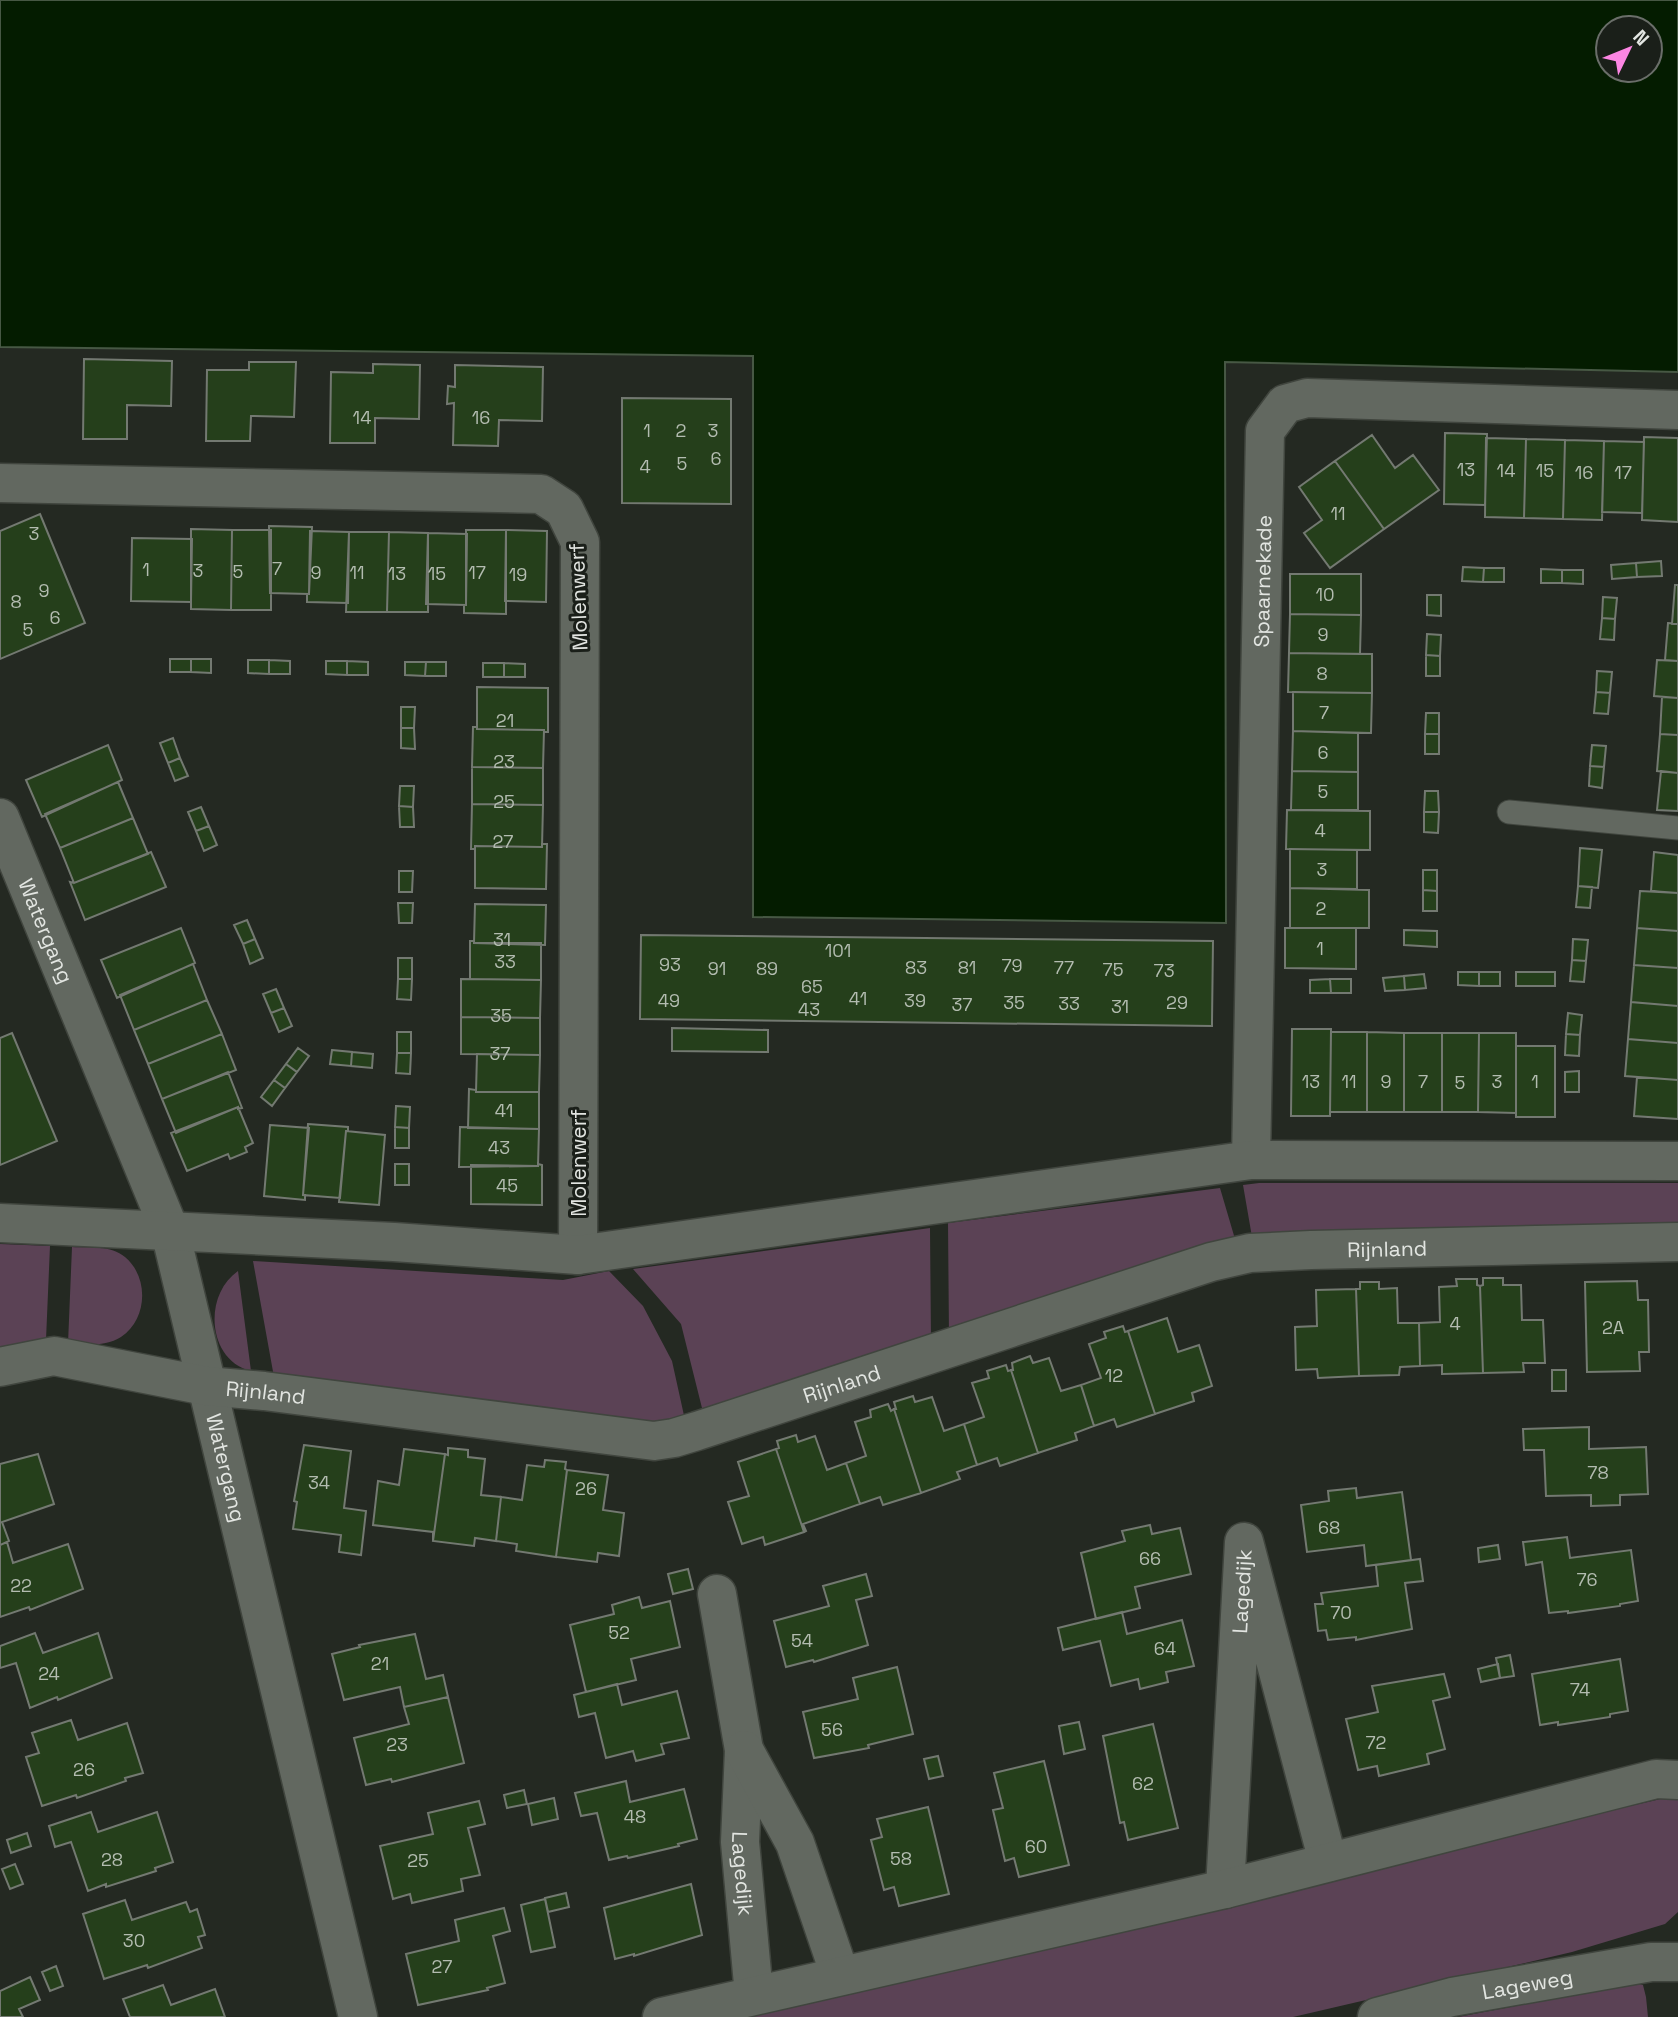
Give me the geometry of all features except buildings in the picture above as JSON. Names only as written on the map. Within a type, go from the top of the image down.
[{"type":"street","name":"Spaarnekade","points":[[1251,1160],[1265,431],[1285,404],[1307,398],[1678,410]]},
{"type":"street","name":"Molenwerf","points":[[0,483],[541,494],[564,509],[580,542],[578,1255]]},
{"type":"street","name":"Watergang","points":[[0,818],[170,1231],[358,2017]]},
{"type":"street","points":[[0,1223],[394,1242],[578,1255],[1251,1160],[1678,1161]]},
{"type":"street","name":"Rijnland","points":[[0,1367],[54,1356],[206,1386],[264,1391],[654,1441],[685,1435],[1211,1262],[1250,1254],[1311,1250],[1678,1242]]},
{"type":"street","name":"Lagedijk","points":[[1225,1889],[1244,1542],[1328,1862]]},
{"type":"street","name":"Lagedijk","points":[[717,1594],[744,1750],[740,1842],[754,1995]]},
{"type":"street","name":"Lagedijk","points":[[744,1750],[795,1843],[840,1975]]},
{"type":"street","points":[[662,2017],[1225,1889],[1656,1779],[1678,1780]]},
{"type":"street","name":"Lageweg","points":[[1377,2017],[1452,1997],[1651,1962],[1678,1962]]},
{"type":"lane","points":[[1509,812],[1678,828]]},
{"type":"shaded area","points":[[0,0],[1678,0],[1678,372],[1225,362],[1226,923],[753,917],[753,356],[0,347]]},
{"type":"shaded area","points":[[1678,1183],[1678,1226],[1252,1237],[1243,1185]]},
{"type":"shaded area","points":[[1220,1188],[1235,1239],[949,1337],[948,1223]]},
{"type":"shaded area","points":[[930,1228],[931,1341],[703,1412],[681,1324],[633,1269]]},
{"type":"shaded area","points":[[0,1244],[50,1246],[46,1340],[0,1349]]},
{"type":"shaded area","points":[[72,1247],[113,1251],[133,1265],[141,1286],[142,1298],[136,1320],[121,1337],[96,1344],[68,1344]]},
{"type":"shaded area","points":[[253,1261],[563,1280],[609,1271],[643,1306],[672,1361],[685,1420],[660,1429],[274,1377]]},
{"type":"shaded area","points":[[238,1271],[251,1371],[236,1365],[225,1354],[218,1341],[215,1326],[219,1295]]},
{"type":"shaded area","points":[[1678,1795],[1678,1912],[1665,1924],[1572,1952],[1293,2017],[718,2017]]},
{"type":"shaded area","points":[[1635,1983],[1643,1985],[1648,2017],[1458,2017]]}]
